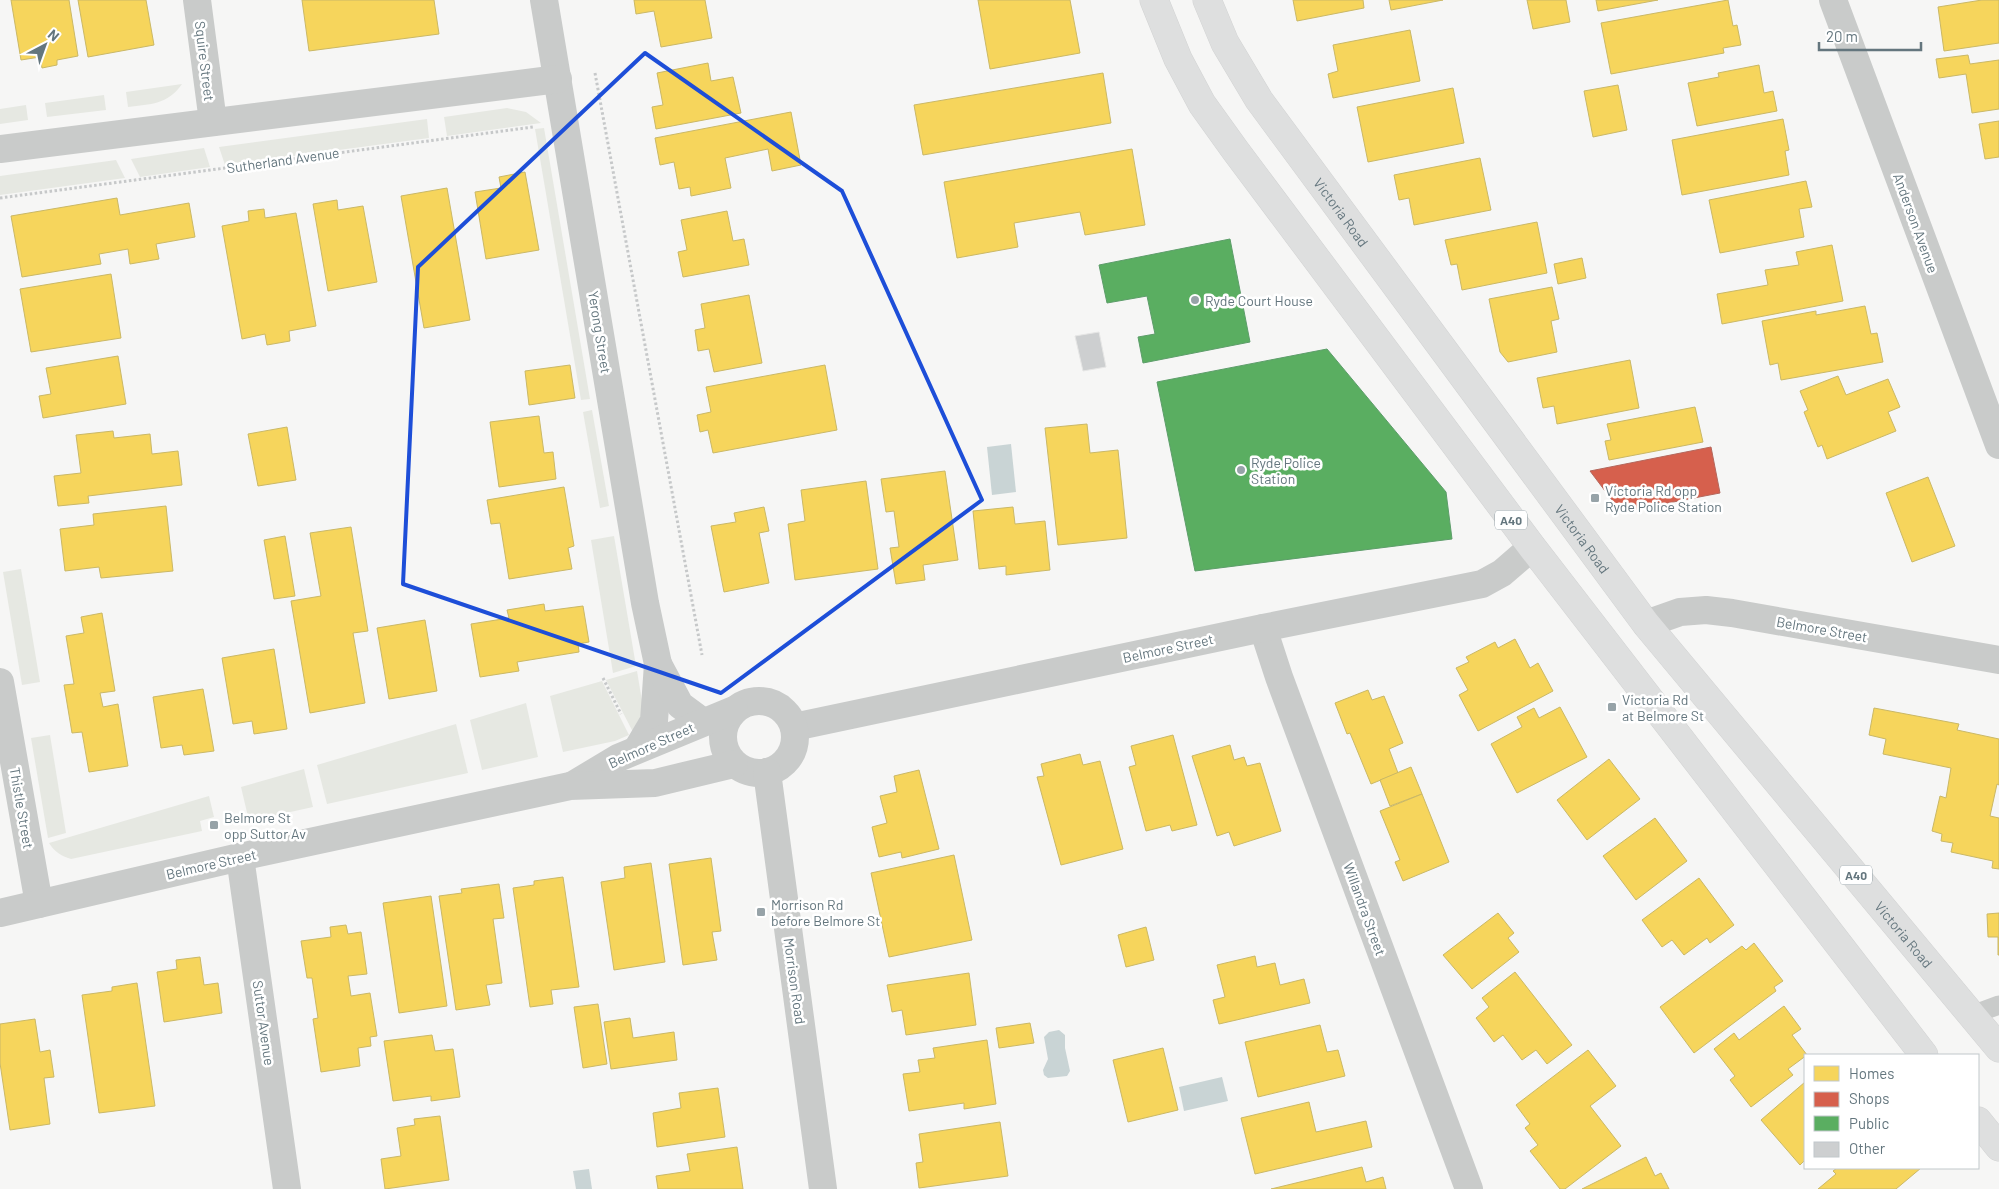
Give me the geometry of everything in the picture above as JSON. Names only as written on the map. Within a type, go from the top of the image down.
[{"type":"highway","name":"A40","points":[[1154,0],[1178,60],[1202,104],[1235,150],[1532,547],[1923,1054]]},
{"type":"highway","name":"Victoria Road","points":[[1207,0],[1225,43],[1259,100],[1646,624],[1999,1048]]},
{"type":"highway","points":[[1979,1122],[1999,1147]]},
{"type":"street","name":"Squire Street","points":[[197,0],[213,122]]},
{"type":"street","name":"Yerong Street","points":[[544,0],[645,604],[658,664],[680,706],[703,722]]},
{"type":"street","name":"Anderson Avenue","points":[[1834,0],[1999,445]]},
{"type":"street","points":[[0,149],[558,79]]},
{"type":"street","name":"Belmore Street","points":[[794,727],[1482,584],[1502,573],[1532,547]]},
{"type":"street","name":"Belmore Street","points":[[1646,624],[1680,612],[1706,610],[1999,660]]},
{"type":"street","name":"Willandra Street","points":[[1263,628],[1279,677],[1469,1189]]},
{"type":"street","name":"Yerong Street","points":[[638,748],[654,721],[658,664]]},
{"type":"street","name":"Thistle Street","points":[[0,682],[39,904]]},
{"type":"street","points":[[756,701],[768,702],[780,708],[788,716],[794,727],[795,739],[793,750],[787,760],[777,768],[767,772],[755,773],[744,770],[734,764],[727,754],[723,732],[727,720],[734,710],[756,701]]},
{"type":"street","name":"Belmore Street","points":[[570,786],[638,748],[734,710]]},
{"type":"street","name":"Belmore Street","points":[[0,913],[240,857],[570,786],[655,783],[734,764]]},
{"type":"street","name":"Morrison Road","points":[[767,772],[823,1189]]},
{"type":"street","name":"Suttor Avenue","points":[[240,857],[287,1189]]},
{"type":"lane","points":[[1972,1015],[1999,1005]]},
{"type":"path","points":[[595,73],[702,655]]},
{"type":"path","name":"Sutherland Avenue","points":[[0,198],[565,123]]},
{"type":"path","points":[[603,678],[625,722]]},
{"type":"highlighted area","points":[[645,53],[842,191],[982,500],[721,693],[403,584],[418,267]]},
{"type":"shaded area","points":[[182,84],[164,100],[128,107],[126,92]]},
{"type":"shaded area","points":[[104,95],[106,110],[47,117],[45,103]]},
{"type":"shaded area","points":[[26,105],[28,120],[0,124],[0,109]]},
{"type":"shaded area","points":[[507,108],[526,112],[541,123],[447,136],[444,117]]},
{"type":"shaded area","points":[[427,119],[429,138],[225,165],[219,147]]},
{"type":"shaded area","points":[[544,128],[590,399],[581,400],[535,129]]},
{"type":"shaded area","points":[[204,148],[210,167],[140,177],[131,159]]},
{"type":"shaded area","points":[[116,160],[125,178],[0,195],[0,176]]},
{"type":"shaded area","points":[[592,410],[609,506],[600,508],[583,412]]},
{"type":"shaded area","points":[[1011,444],[1016,492],[992,495],[987,447]]},
{"type":"shaded area","points":[[614,536],[636,666],[613,673],[591,540]]},
{"type":"shaded area","points":[[21,569],[40,682],[22,685],[3,572]]},
{"type":"shaded area","points":[[637,671],[643,707],[642,716],[633,732],[606,680]]},
{"type":"shaded area","points":[[602,681],[629,735],[615,741],[563,752],[550,696]]},
{"type":"shaded area","points":[[526,703],[538,757],[482,770],[470,720]]},
{"type":"shaded area","points":[[456,724],[468,773],[327,804],[317,765]]},
{"type":"shaded area","points":[[50,735],[66,833],[48,838],[31,738]]},
{"type":"shaded area","points":[[304,769],[313,807],[249,821],[241,787]]},
{"type":"shaded area","points":[[209,796],[214,817],[200,821],[202,831],[71,859],[58,853],[49,843]]},
{"type":"shaded area","points":[[1059,1030],[1065,1035],[1065,1048],[1070,1071],[1067,1076],[1048,1078],[1044,1075],[1043,1070],[1048,1059],[1044,1037],[1049,1032]]},
{"type":"shaded area","points":[[1222,1077],[1228,1101],[1184,1111],[1179,1087]]},
{"type":"shaded area","points":[[589,1169],[592,1189],[576,1189],[573,1171]]},
{"type":"building: Homes","points":[[11,0],[69,0],[78,56],[57,60],[57,65],[42,68],[40,57],[21,60]]},
{"type":"building: Homes","points":[[78,0],[146,0],[154,45],[88,57]]},
{"type":"building: Homes","points":[[302,0],[434,0],[439,34],[309,51]]},
{"type":"building: Homes","points":[[634,0],[705,0],[712,38],[661,47],[654,11],[636,14]]},
{"type":"building: Homes","points":[[978,0],[1070,0],[1080,53],[990,69]]},
{"type":"building: Homes","points":[[1293,0],[1363,0],[1364,8],[1297,21]]},
{"type":"building: Homes","points":[[1389,0],[1443,0],[1391,10]]},
{"type":"building: Homes","points":[[1527,0],[1566,0],[1570,22],[1533,29]]},
{"type":"building: Homes","points":[[1596,0],[1658,0],[1598,11]]},
{"type":"building: Homes","points":[[1728,0],[1733,26],[1737,25],[1741,45],[1723,48],[1724,53],[1611,74],[1601,23]]},
{"type":"building: Homes","points":[[1982,0],[1999,0],[1999,43],[1944,51],[1938,7]]},
{"type":"building: Homes","points":[[1410,30],[1420,81],[1333,98],[1328,74],[1338,71],[1333,45]]},
{"type":"building: Homes","points":[[1968,55],[1970,64],[1999,60],[1999,109],[1972,113],[1966,74],[1939,78],[1936,59]]},
{"type":"building: Homes","points":[[708,63],[711,81],[733,77],[741,113],[656,129],[652,107],[663,105],[657,73]]},
{"type":"building: Homes","points":[[1759,65],[1764,93],[1773,91],[1777,111],[1697,126],[1688,83],[1719,77],[1718,73]]},
{"type":"building: Homes","points":[[1103,73],[1111,123],[923,155],[914,105]]},
{"type":"building: Homes","points":[[1618,85],[1627,130],[1593,137],[1584,91]]},
{"type":"building: Homes","points":[[1453,88],[1464,143],[1368,162],[1357,107]]},
{"type":"building: Homes","points":[[791,112],[801,165],[772,171],[768,149],[725,158],[731,188],[691,196],[690,187],[679,189],[674,162],[660,165],[655,138]]},
{"type":"building: Homes","points":[[1783,119],[1789,150],[1785,151],[1789,175],[1682,195],[1672,140]]},
{"type":"building: Homes","points":[[1999,121],[1999,157],[1985,159],[1979,124]]},
{"type":"building: Homes","points":[[1132,149],[1145,225],[1085,235],[1080,212],[1014,223],[1018,247],[957,258],[944,182]]},
{"type":"building: Homes","points":[[1480,158],[1491,210],[1414,225],[1409,198],[1399,200],[1394,175]]},
{"type":"building: Homes","points":[[525,172],[539,250],[486,259],[475,192],[501,188],[499,177]]},
{"type":"building: Homes","points":[[1806,181],[1812,207],[1799,209],[1804,237],[1720,253],[1709,200]]},
{"type":"building: Homes","points":[[447,188],[470,320],[424,328],[401,196]]},
{"type":"building: Homes","points":[[117,198],[120,215],[189,203],[195,237],[156,244],[159,259],[130,264],[128,249],[99,254],[101,264],[22,277],[11,216]]},
{"type":"building: Homes","points":[[337,200],[338,210],[363,206],[377,282],[328,291],[313,204]]},
{"type":"building: Homes","points":[[264,209],[265,218],[296,213],[316,326],[289,331],[290,341],[267,345],[265,334],[242,339],[222,226],[249,221],[248,211]]},
{"type":"building: Homes","points":[[727,211],[733,241],[744,239],[749,265],[683,277],[678,252],[687,250],[681,220]]},
{"type":"building: Homes","points":[[1537,222],[1547,273],[1462,290],[1457,264],[1451,265],[1445,240]]},
{"type":"building: Homes","points":[[1832,245],[1843,301],[1722,324],[1717,294],[1768,285],[1765,270],[1799,265],[1796,252]]},
{"type":"building: Homes","points":[[1582,258],[1586,278],[1558,284],[1554,264]]},
{"type":"building: Homes","points":[[111,274],[121,338],[31,352],[20,289]]},
{"type":"building: Homes","points":[[1552,287],[1559,319],[1551,321],[1557,352],[1508,362],[1500,352],[1489,299]]},
{"type":"building: Homes","points":[[749,295],[762,363],[714,372],[709,349],[698,351],[695,330],[705,328],[701,304]]},
{"type":"building: Homes","points":[[1865,306],[1871,334],[1877,333],[1883,362],[1781,380],[1778,363],[1770,365],[1762,321],[1816,311],[1816,315]]},
{"type":"building: Homes","points":[[118,356],[126,404],[43,418],[39,396],[51,394],[46,368]]},
{"type":"building: Homes","points":[[1630,360],[1639,408],[1557,424],[1554,406],[1543,408],[1537,378]]},
{"type":"building: Homes","points":[[570,365],[575,398],[529,405],[525,371]]},
{"type":"building: Homes","points":[[825,365],[837,430],[713,453],[708,430],[700,432],[697,415],[711,412],[706,387]]},
{"type":"building: Homes","points":[[1838,376],[1846,395],[1888,379],[1900,407],[1888,412],[1896,431],[1827,459],[1822,445],[1818,447],[1804,412],[1808,410],[1800,391]]},
{"type":"building: Homes","points":[[1695,407],[1703,442],[1609,460],[1605,441],[1611,440],[1607,424]]},
{"type":"building: Homes","points":[[539,416],[544,453],[553,452],[556,479],[499,487],[490,422]]},
{"type":"building: Homes","points":[[1087,424],[1090,453],[1118,450],[1127,538],[1058,545],[1045,428]]},
{"type":"building: Homes","points":[[287,427],[296,480],[258,486],[248,434]]},
{"type":"building: Homes","points":[[113,431],[114,438],[150,434],[152,454],[178,451],[182,485],[88,496],[89,503],[58,506],[54,476],[81,473],[76,435]]},
{"type":"building: Homes","points":[[945,471],[958,560],[923,565],[925,580],[896,584],[890,548],[899,547],[894,511],[886,512],[881,479]]},
{"type":"building: Homes","points":[[1928,477],[1955,546],[1912,562],[1886,493]]},
{"type":"building: Homes","points":[[866,481],[878,569],[795,580],[788,524],[805,521],[801,490]]},
{"type":"building: Homes","points":[[564,487],[574,546],[568,548],[572,569],[509,579],[500,523],[491,524],[487,500]]},
{"type":"building: Homes","points":[[166,506],[173,571],[101,578],[99,567],[65,571],[60,529],[94,525],[93,514]]},
{"type":"building: Homes","points":[[764,507],[769,531],[759,533],[769,583],[724,592],[711,526],[736,522],[734,513]]},
{"type":"building: Homes","points":[[1013,507],[1015,524],[1045,521],[1050,570],[1006,575],[1006,566],[979,569],[973,511]]},
{"type":"building: Homes","points":[[351,527],[368,631],[353,633],[365,703],[310,713],[291,601],[321,596],[310,533]]},
{"type":"building: Homes","points":[[285,536],[295,596],[274,599],[264,540]]},
{"type":"building: Homes","points":[[544,604],[545,611],[583,606],[589,642],[578,644],[579,652],[517,662],[519,671],[480,677],[471,624],[509,618],[507,610]]},
{"type":"building: Homes","points":[[102,613],[115,691],[100,693],[103,707],[118,704],[128,766],[89,772],[82,732],[72,733],[64,685],[74,684],[66,636],[84,633],[81,617]]},
{"type":"building: Homes","points":[[425,620],[437,691],[389,699],[377,628]]},
{"type":"building: Homes","points":[[1515,639],[1530,668],[1538,663],[1553,691],[1478,731],[1459,695],[1468,690],[1456,668],[1469,662],[1466,657],[1495,642],[1498,648]]},
{"type":"building: Homes","points":[[274,649],[287,729],[254,734],[252,721],[233,724],[222,658]]},
{"type":"building: Homes","points":[[203,689],[214,751],[184,755],[182,745],[161,748],[153,697]]},
{"type":"building: Homes","points":[[1368,690],[1372,700],[1384,696],[1403,743],[1389,749],[1398,773],[1371,784],[1350,733],[1347,734],[1335,703]]},
{"type":"building: Homes","points":[[1560,707],[1587,757],[1517,793],[1491,744],[1522,727],[1517,717],[1534,708],[1539,718]]},
{"type":"building: Homes","points":[[1874,708],[1959,724],[1957,730],[1999,739],[1999,785],[1997,784],[1990,816],[1999,818],[1999,869],[1992,868],[1993,861],[1951,852],[1953,843],[1941,841],[1942,834],[1932,831],[1940,796],[1946,798],[1951,768],[1883,754],[1886,739],[1869,735]]},
{"type":"building: Homes","points":[[1173,735],[1197,825],[1172,831],[1170,825],[1146,831],[1129,767],[1136,765],[1131,746]]},
{"type":"building: Homes","points":[[1230,745],[1234,760],[1244,757],[1247,766],[1260,763],[1281,831],[1234,846],[1229,832],[1217,836],[1192,756]]},
{"type":"building: Homes","points":[[1080,754],[1083,765],[1100,761],[1123,849],[1061,865],[1037,777],[1044,776],[1041,764]]},
{"type":"building: Homes","points":[[1609,759],[1640,799],[1587,840],[1557,800]]},
{"type":"building: Homes","points":[[1411,767],[1422,794],[1390,806],[1380,780]]},
{"type":"building: Homes","points":[[919,770],[939,849],[902,858],[901,852],[879,857],[872,827],[887,823],[880,796],[897,792],[894,776]]},
{"type":"building: Homes","points":[[1422,794],[1449,862],[1403,881],[1395,862],[1400,860],[1380,811]]},
{"type":"building: Homes","points":[[1655,818],[1687,861],[1636,900],[1603,856]]},
{"type":"building: Homes","points":[[954,855],[972,940],[889,957],[871,873]]},
{"type":"building: Homes","points":[[711,858],[721,931],[712,932],[717,960],[683,965],[669,864]]},
{"type":"building: Homes","points":[[651,863],[665,962],[614,970],[601,882],[625,878],[624,867]]},
{"type":"building: Homes","points":[[563,877],[579,987],[551,990],[553,1004],[530,1007],[513,888],[534,885],[534,881]]},
{"type":"building: Homes","points":[[1699,878],[1734,925],[1710,943],[1707,938],[1684,955],[1672,940],[1662,947],[1642,920]]},
{"type":"building: Homes","points":[[499,884],[504,918],[493,919],[502,983],[486,985],[490,1005],[456,1010],[439,896],[462,893],[461,889]]},
{"type":"building: Homes","points":[[431,896],[447,1006],[399,1013],[383,903]]},
{"type":"building: Homes","points":[[1498,913],[1514,933],[1508,938],[1519,952],[1472,989],[1443,955]]},
{"type":"building: Homes","points":[[1999,913],[1998,955],[1998,937],[1988,937],[1987,914]]},
{"type":"building: Homes","points":[[346,925],[348,934],[361,932],[367,974],[348,976],[351,996],[370,993],[377,1036],[370,1037],[371,1046],[358,1048],[360,1066],[321,1072],[313,1019],[318,1018],[312,978],[307,978],[301,941],[331,937],[330,927]]},
{"type":"building: Homes","points":[[1146,927],[1154,960],[1126,967],[1118,935]]},
{"type":"building: Homes","points":[[1754,943],[1783,981],[1774,987],[1776,991],[1694,1053],[1660,1007],[1742,946],[1746,950]]},
{"type":"building: Homes","points":[[1255,956],[1257,967],[1275,963],[1280,985],[1304,979],[1310,1003],[1219,1024],[1213,1000],[1225,997],[1217,965]]},
{"type":"building: Homes","points":[[200,957],[204,985],[218,983],[222,1013],[164,1022],[157,972],[177,969],[176,960]]},
{"type":"building: Homes","points":[[1515,972],[1572,1045],[1547,1064],[1536,1050],[1522,1060],[1503,1035],[1494,1042],[1476,1018],[1489,1007],[1482,998]]},
{"type":"building: Homes","points":[[969,973],[976,1025],[906,1035],[902,1010],[892,1012],[887,985]]},
{"type":"building: Homes","points":[[137,983],[155,1106],[99,1113],[82,995],[112,991],[112,987]]},
{"type":"building: Homes","points":[[598,1004],[607,1064],[583,1068],[574,1007]]},
{"type":"building: Homes","points":[[1784,1006],[1801,1029],[1792,1035],[1806,1054],[1788,1069],[1793,1075],[1751,1107],[1730,1080],[1735,1076],[1714,1049],[1734,1033],[1739,1040]]},
{"type":"building: Homes","points":[[630,1018],[633,1038],[674,1032],[677,1060],[611,1069],[604,1022]]},
{"type":"building: Homes","points":[[35,1019],[40,1052],[50,1050],[54,1077],[44,1078],[50,1124],[10,1130],[0,1063],[0,1024]]},
{"type":"building: Homes","points":[[1030,1023],[1034,1043],[999,1048],[996,1028]]},
{"type":"building: Homes","points":[[1320,1025],[1327,1052],[1338,1050],[1345,1076],[1258,1097],[1245,1042]]},
{"type":"building: Homes","points":[[432,1035],[435,1051],[453,1049],[460,1097],[431,1101],[431,1096],[393,1101],[384,1041]]},
{"type":"building: Homes","points":[[987,1040],[996,1104],[964,1109],[964,1103],[909,1111],[903,1074],[920,1072],[918,1060],[935,1058],[933,1048]]},
{"type":"building: Homes","points":[[1163,1048],[1178,1110],[1128,1122],[1113,1060]]},
{"type":"building: Homes","points":[[1588,1050],[1616,1086],[1590,1106],[1621,1146],[1565,1189],[1560,1189],[1530,1151],[1538,1145],[1525,1128],[1530,1124],[1516,1105]]},
{"type":"building: Homes","points":[[1804,1083],[1804,1161],[1800,1165],[1761,1120]]},
{"type":"building: Homes","points":[[718,1088],[725,1137],[657,1147],[653,1113],[681,1108],[679,1093]]},
{"type":"building: Homes","points":[[1309,1102],[1316,1132],[1366,1121],[1372,1147],[1255,1174],[1241,1118]]},
{"type":"building: Homes","points":[[440,1116],[449,1180],[385,1189],[381,1159],[401,1156],[397,1128],[415,1125],[414,1119]]},
{"type":"building: Homes","points":[[1000,1122],[1008,1176],[919,1188],[916,1163],[923,1162],[919,1134]]},
{"type":"building: Homes","points":[[737,1147],[743,1189],[658,1189],[656,1176],[690,1171],[687,1154]]},
{"type":"building: Homes","points":[[1646,1157],[1655,1176],[1661,1173],[1669,1189],[1582,1189]]},
{"type":"building: Homes","points":[[1362,1167],[1366,1182],[1383,1177],[1386,1189],[1271,1189]]},
{"type":"building: Homes","points":[[1836,1169],[1920,1169],[1896,1189],[1818,1189],[1836,1174],[1833,1171]]},
{"type":"building: Shops","points":[[1711,447],[1720,493],[1621,512],[1590,471]]},
{"type":"building: Public","name":"Ryde Court House","points":[[1230,239],[1250,342],[1143,363],[1138,337],[1155,334],[1147,296],[1107,303],[1099,265]]},
{"type":"building: Public","points":[[1327,349],[1446,492],[1452,539],[1195,571],[1157,382]]},
{"type":"building: Other","points":[[1099,332],[1106,367],[1083,371],[1075,336]]},
{"type":"place","name":"Ryde Court House","points":[[1195,300]]},
{"type":"place","name":"Ryde Police Station","points":[[1241,470]]},
{"type":"place","name":"Victoria Rd opp Ryde Police Station","points":[[1595,498]]},
{"type":"place","name":"Victoria Rd at Belmore St","points":[[1612,707]]},
{"type":"place","name":"Belmore St opp Suttor Av","points":[[214,825]]},
{"type":"place","name":"Morrison Rd before Belmore St","points":[[761,912]]}]
